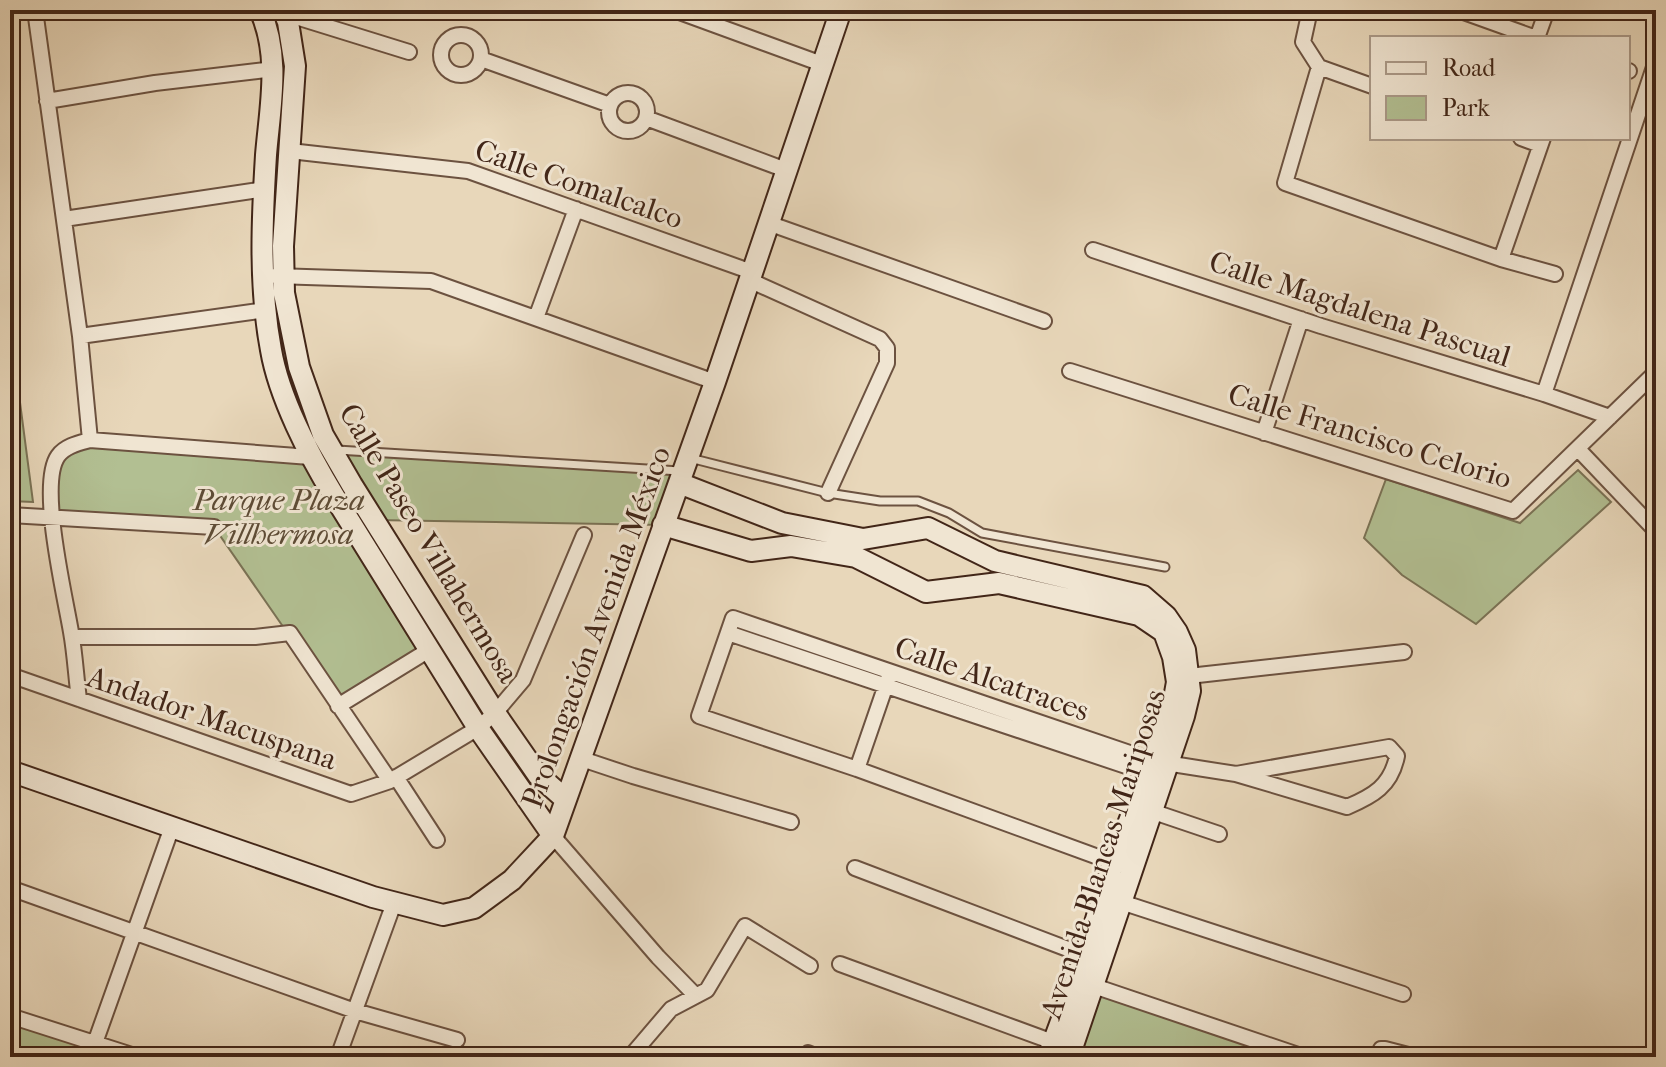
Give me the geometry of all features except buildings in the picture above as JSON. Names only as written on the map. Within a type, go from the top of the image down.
[{"type":"street","points":[[35,10],[80,336],[90,440]]},
{"type":"street","points":[[674,10],[822,64]]},
{"type":"street","name":"Prolongación Avenida México","points":[[10,771],[394,903],[443,915],[474,908],[512,880],[553,836],[715,382],[841,10]]},
{"type":"street","points":[[1310,10],[1303,42],[1319,67],[1370,85]]},
{"type":"street","points":[[1458,10],[1531,36]]},
{"type":"street","points":[[1538,36],[1547,10]]},
{"type":"street","points":[[261,12],[284,11],[409,52]]},
{"type":"street","name":"Calle Paseo Villahermosa","points":[[284,11],[295,66],[283,246],[266,310],[271,353],[310,457],[478,728],[553,836]]},
{"type":"street","name":"Calle Paseo Villahermosa","points":[[261,12],[274,69],[261,261],[284,293],[299,367],[331,449],[352,485],[495,713],[538,775],[565,799]]},
{"type":"street","points":[[481,59],[610,105]]},
{"type":"street","points":[[1630,138],[1656,61]]},
{"type":"street","points":[[1319,67],[1285,183],[1501,259],[1555,274]]},
{"type":"street","points":[[47,101],[155,83],[274,69]]},
{"type":"street","points":[[622,93],[631,93],[645,102],[648,110],[646,118],[634,130],[626,131],[611,122],[610,105],[622,93]]},
{"type":"street","points":[[646,118],[786,170]]},
{"type":"street","points":[[1544,394],[1629,140]]},
{"type":"street","points":[[1501,259],[1542,141]]},
{"type":"street","name":"Calle Comalcalco","points":[[290,151],[468,171],[750,276],[880,339],[887,348],[887,363],[828,493]]},
{"type":"street","points":[[64,219],[265,189]]},
{"type":"street","points":[[536,318],[576,209]]},
{"type":"street","points":[[768,223],[1044,321]]},
{"type":"street","name":"Calle Magdalena Pascual","points":[[1093,250],[1610,417]]},
{"type":"street","points":[[273,276],[431,281],[715,382]]},
{"type":"street","points":[[80,336],[266,310]]},
{"type":"street","points":[[1264,433],[1301,319]]},
{"type":"street","name":"Calle Francisco Celorio","points":[[1070,371],[1513,511],[1656,372]]},
{"type":"street","points":[[79,699],[52,517],[51,479],[57,456],[71,445],[90,440],[310,457]]},
{"type":"street","points":[[1578,449],[1656,531]]},
{"type":"street","name":"Avenida Blancas Mariposas","points":[[683,471],[782,523],[863,539],[928,528],[995,561],[1143,596],[1166,616],[1177,632],[1185,650],[1189,676],[1190,691],[1184,716],[1158,769],[1122,865],[1084,983],[1068,1057]]},
{"type":"street","points":[[334,496],[352,485]]},
{"type":"street","points":[[10,515],[214,527]]},
{"type":"street","name":"Avenida Blancas Mariposas","points":[[663,525],[751,551],[791,546],[856,557],[926,592],[999,583],[1139,615],[1164,632],[1173,657],[1177,682],[1172,710],[1151,811],[1122,865]]},
{"type":"street","name":"Andador Macuspana","points":[[10,675],[351,794],[393,779],[478,728],[495,713],[523,680],[584,535]]},
{"type":"street","name":"Calle Alcatraces","points":[[888,679],[733,618],[728,633],[888,679],[1158,769],[1236,774],[1347,807],[1376,794],[1394,774],[1397,756],[1389,747],[1236,774]]},
{"type":"street","points":[[72,637],[255,637],[290,633],[338,706],[437,840]]},
{"type":"street","points":[[728,633],[699,716],[857,769],[1122,865]]},
{"type":"street","points":[[338,706],[429,650]]},
{"type":"street","points":[[1189,676],[1404,652]]},
{"type":"street","points":[[857,769],[888,679]]},
{"type":"street","points":[[579,758],[791,822]]},
{"type":"street","points":[[1151,811],[1219,834]]},
{"type":"street","points":[[93,1050],[172,827]]},
{"type":"street","points":[[553,836],[695,995]]},
{"type":"street","points":[[855,868],[1092,958]]},
{"type":"street","points":[[10,888],[355,1011],[457,1040]]},
{"type":"street","points":[[1112,899],[1403,994]]},
{"type":"street","points":[[338,1057],[394,903]]},
{"type":"street","points":[[630,1057],[671,1009],[707,990],[745,926],[810,966]]},
{"type":"street","points":[[840,964],[1068,1057]]},
{"type":"street","points":[[1084,983],[1304,1057]]},
{"type":"street","name":"Avenida Blancas Mariposas","points":[[1051,1049],[1084,983]]},
{"type":"street","points":[[10,1016],[93,1050],[138,1057]]},
{"type":"street","points":[[1377,1057],[1381,1049],[1416,1057]]},
{"type":"lane","points":[[331,449],[683,471],[880,501],[918,501],[949,513],[982,533],[1165,567]]},
{"type":"green space","points":[[10,326],[33,502],[10,501]]},
{"type":"green space","name":"Parque Plaza Villhermosa","points":[[71,445],[310,457],[429,650],[338,706],[214,527],[52,517],[51,479]]},
{"type":"green space","points":[[331,449],[683,471],[663,525],[375,520]]},
{"type":"green space","points":[[1578,470],[1611,502],[1476,624],[1402,575],[1364,538],[1386,479],[1520,523]]},
{"type":"green space","points":[[1090,988],[1292,1057],[1069,1057]]},
{"type":"green space","points":[[10,1016],[95,1043],[90,1057],[10,1057]]}]
